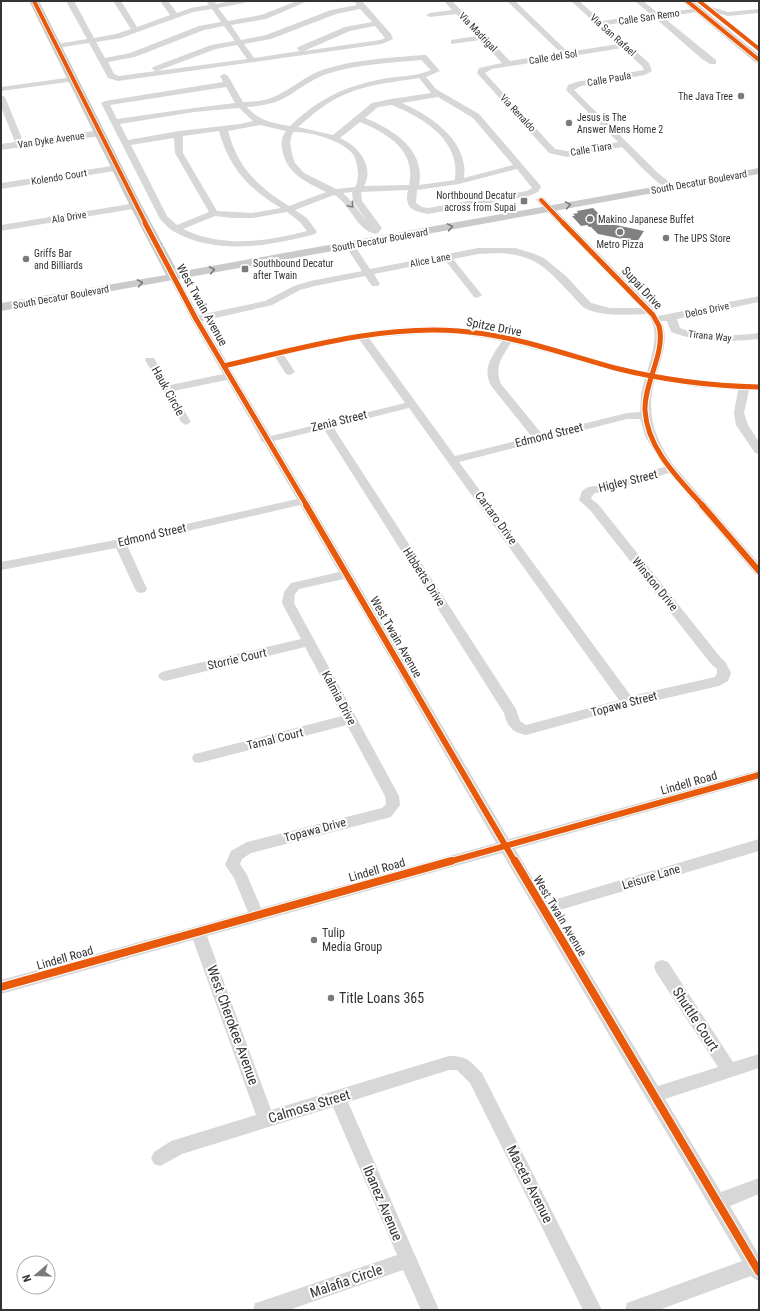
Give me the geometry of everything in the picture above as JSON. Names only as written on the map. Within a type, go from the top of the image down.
[{"type":"main road","name":"West Twain Avenue","points":[[34,1],[171,273]]},
{"type":"main road","points":[[687,1],[708,8],[759,49]]},
{"type":"main road","points":[[698,5],[720,18]]},
{"type":"main road","points":[[698,5],[725,32],[759,60]]},
{"type":"main road","points":[[725,32],[733,34],[744,42],[759,49]]},
{"type":"main road","name":"South Decatur Boulevard","points":[[1,297],[76,284],[171,273],[323,250],[545,205],[659,179],[759,161]]},
{"type":"main road","points":[[724,177],[734,170],[759,166]]},
{"type":"main road","name":"South Decatur Boulevard","points":[[7,306],[375,231],[670,187],[759,171]]},
{"type":"main road","points":[[323,250],[332,244],[371,236],[375,231]]},
{"type":"main road","points":[[7,306],[18,300],[50,294],[76,284]]},
{"type":"street","points":[[70,1],[113,78],[118,79],[137,77],[319,51],[388,40],[390,38],[360,3],[268,37],[214,47],[137,77]]},
{"type":"street","points":[[117,1],[133,27],[137,30]]},
{"type":"street","points":[[164,1],[172,13],[176,15]]},
{"type":"street","points":[[57,46],[118,36],[212,3],[244,1]]},
{"type":"street","points":[[103,61],[132,55],[196,30],[263,17],[304,1]]},
{"type":"street","name":"Via Madrigal","points":[[448,1],[508,64]]},
{"type":"street","points":[[511,1],[567,54]]},
{"type":"street","name":"Via San Rafael","points":[[575,1],[646,66],[648,71]]},
{"type":"street","points":[[639,1],[705,57],[713,62]]},
{"type":"street","points":[[212,3],[252,60]]},
{"type":"street","name":"Calle San Remo","points":[[600,24],[656,16],[698,5]]},
{"type":"street","points":[[708,8],[723,14],[738,14]]},
{"type":"street","points":[[430,16],[458,11]]},
{"type":"street","points":[[720,18],[759,11]]},
{"type":"street","points":[[283,56],[348,29],[377,23]]},
{"type":"street","points":[[454,42],[483,37]]},
{"type":"street","points":[[311,44],[319,51]]},
{"type":"street","name":"Calle del Sol","points":[[482,70],[490,67],[624,46]]},
{"type":"street","points":[[115,122],[194,110],[241,105],[273,100],[284,95],[300,84],[327,71],[362,64],[423,57],[436,71],[429,74],[364,86],[341,92],[328,100],[293,129],[288,135],[286,143],[287,154],[292,165],[300,174],[315,184],[346,199],[369,229],[375,231],[377,228],[356,199],[357,189],[362,182],[362,167],[358,155],[335,138],[315,132],[293,129],[260,122],[252,118],[241,105],[227,80],[105,103],[163,217],[175,230],[193,238],[228,244],[297,237],[312,232],[310,226],[260,191],[245,174],[235,160],[226,142],[223,129]]},
{"type":"street","points":[[168,64],[169,68],[175,71]]},
{"type":"street","name":"Via Renaldo","points":[[482,70],[482,75],[552,151],[558,153]]},
{"type":"street","name":"Calle Paula","points":[[623,144],[572,92],[571,87],[579,84],[645,73],[648,71]]},
{"type":"street","points":[[358,118],[380,127],[398,139],[410,155],[416,177],[411,195],[412,202],[416,209],[428,211],[529,193],[535,190],[537,187],[476,116],[433,91],[421,75]]},
{"type":"street","points":[[1,85],[72,77]]},
{"type":"street","points":[[1,89],[72,77]]},
{"type":"street","points":[[335,138],[375,105],[391,101],[439,94]]},
{"type":"street","points":[[1,97],[20,144]]},
{"type":"street","points":[[391,101],[427,120],[439,129],[456,154],[460,165],[459,181]]},
{"type":"street","points":[[125,143],[179,134],[250,125],[260,122]]},
{"type":"street","name":"Van Dyke Avenue","points":[[1,147],[100,133]]},
{"type":"street","points":[[179,134],[179,153],[214,213]]},
{"type":"street","points":[[623,144],[659,179],[670,187]]},
{"type":"street","name":"Calle Tiara","points":[[558,153],[567,154],[623,144]]},
{"type":"street","points":[[175,230],[214,213],[227,216],[250,216],[287,209],[333,192],[357,189],[413,187],[459,181],[485,176],[520,166]]},
{"type":"street","name":"Kolendo Court","points":[[1,186],[118,168]]},
{"type":"street","name":"Supai Drive","points":[[545,205],[654,317],[659,328],[659,340],[658,353],[645,402],[648,430],[661,457],[759,571]]},
{"type":"street","name":"Ala Drive","points":[[1,228],[136,206]]},
{"type":"street","points":[[350,245],[375,284]]},
{"type":"street","name":"Alice Lane","points":[[196,319],[268,303],[297,288],[313,283],[494,249],[525,252],[545,262],[588,305],[594,308],[609,312],[654,317]]},
{"type":"street","points":[[447,257],[477,295]]},
{"type":"street","name":"West Twain Avenue","points":[[171,273],[266,440],[347,574],[505,846],[655,1095],[757,1269]]},
{"type":"street","name":"Delos Drive","points":[[654,317],[671,319],[759,299]]},
{"type":"street","name":"Tirana Way","points":[[671,319],[675,330],[686,334],[722,338],[759,336]]},
{"type":"street","name":"Spitze Drive","points":[[167,390],[278,354],[362,336],[389,332],[433,330],[460,331],[508,339],[651,376],[707,385],[744,387],[759,386]]},
{"type":"street","name":"Cartaro Drive","points":[[362,336],[628,702]]},
{"type":"street","points":[[508,339],[493,364],[492,376],[496,385],[539,438]]},
{"type":"street","points":[[278,354],[290,372]]},
{"type":"street","name":"Hauk Circle","points":[[150,360],[186,422]]},
{"type":"street","points":[[744,387],[739,412],[742,425],[759,451]]},
{"type":"street","name":"Zenia Street","points":[[266,440],[412,404]]},
{"type":"street","name":"Edmond Street","points":[[453,460],[627,416],[646,415]]},
{"type":"street","name":"Hibbetts Drive","points":[[326,424],[511,712],[514,724],[521,730]]},
{"type":"street","name":"Higley Street","points":[[586,494],[592,490],[603,489],[671,469]]},
{"type":"street","name":"Winston Drive","points":[[586,494],[585,500],[594,507],[716,660],[722,665],[724,675]]},
{"type":"street","name":"Edmond Street","points":[[1,566],[120,543],[303,501]]},
{"type":"street","points":[[120,543],[141,589]]},
{"type":"street","name":"Kalmia Drive","points":[[347,574],[302,584],[290,591],[287,597],[288,603],[392,796],[393,805]]},
{"type":"street","name":"Storrie Court","points":[[165,676],[309,642]]},
{"type":"street","name":"Topawa Street","points":[[521,730],[533,730],[628,702],[719,681],[724,675]]},
{"type":"street","name":"Tamal Court","points":[[199,758],[351,719]]},
{"type":"street","name":"Lindell Road","points":[[1,987],[759,775]]},
{"type":"street","name":"Topawa Drive","points":[[257,916],[240,874],[232,865],[236,855],[247,848],[373,815],[386,813],[393,805]]},
{"type":"street","name":"Leisure Lane","points":[[543,909],[759,845]]},
{"type":"street","name":"West Cherokee Avenue","points":[[198,932],[266,1119]]},
{"type":"street","name":"Shuttle Court","points":[[662,966],[730,1071]]},
{"type":"street","points":[[655,1095],[759,1061]]},
{"type":"street","name":"Calmosa Street","points":[[160,1158],[177,1147],[449,1063],[461,1063]]},
{"type":"street","name":"Maceta Avenue","points":[[461,1063],[476,1078],[593,1310]]},
{"type":"street","name":"Ibanez Avenue","points":[[337,1097],[430,1310]]},
{"type":"street","points":[[717,1202],[759,1186]]},
{"type":"street","name":"Malafia Circle","points":[[262,1310],[407,1260]]},
{"type":"street","points":[[634,1310],[757,1269]]},
{"type":"building","points":[[593,208],[611,224],[644,231],[637,242],[598,234],[587,225],[581,226],[572,216],[575,216],[573,214],[578,213],[577,211]]},
{"type":"cycle path","points":[[34,1],[136,206],[196,319],[347,574],[474,793],[759,1272]]},
{"type":"cycle path","points":[[687,1],[759,60]]},
{"type":"cycle path","points":[[699,1],[759,49]]},
{"type":"cycle path","points":[[541,200],[653,315],[659,327],[659,338],[656,356],[646,393],[645,411],[648,429],[660,454],[671,469],[759,571]]},
{"type":"cycle path","points":[[224,366],[311,346],[370,335],[400,331],[460,331],[505,338],[636,373],[667,379],[712,385],[759,387]]},
{"type":"cycle path","points":[[1,987],[759,775]]},
{"type":"place","name":"The Java Tree","points":[[741,96]]},
{"type":"place","name":"Jesus is The Answer Mens Home 2","points":[[569,123]]},
{"type":"place","name":"Northbound Decatur across from Supai","points":[[524,201]]},
{"type":"place","name":"Makino Japanese Buffet","points":[[590,219]]},
{"type":"place","name":"Metro Pizza","points":[[620,232]]},
{"type":"place","name":"The UPS Store","points":[[666,238]]},
{"type":"place","name":"Griffs Bar and Billiards","points":[[26,259]]},
{"type":"place","name":"Southbound Decatur after Twain","points":[[245,269]]},
{"type":"place","name":"Tulip Media Group","points":[[314,940]]},
{"type":"place","name":"Title Loans 365","points":[[331,998]]}]
